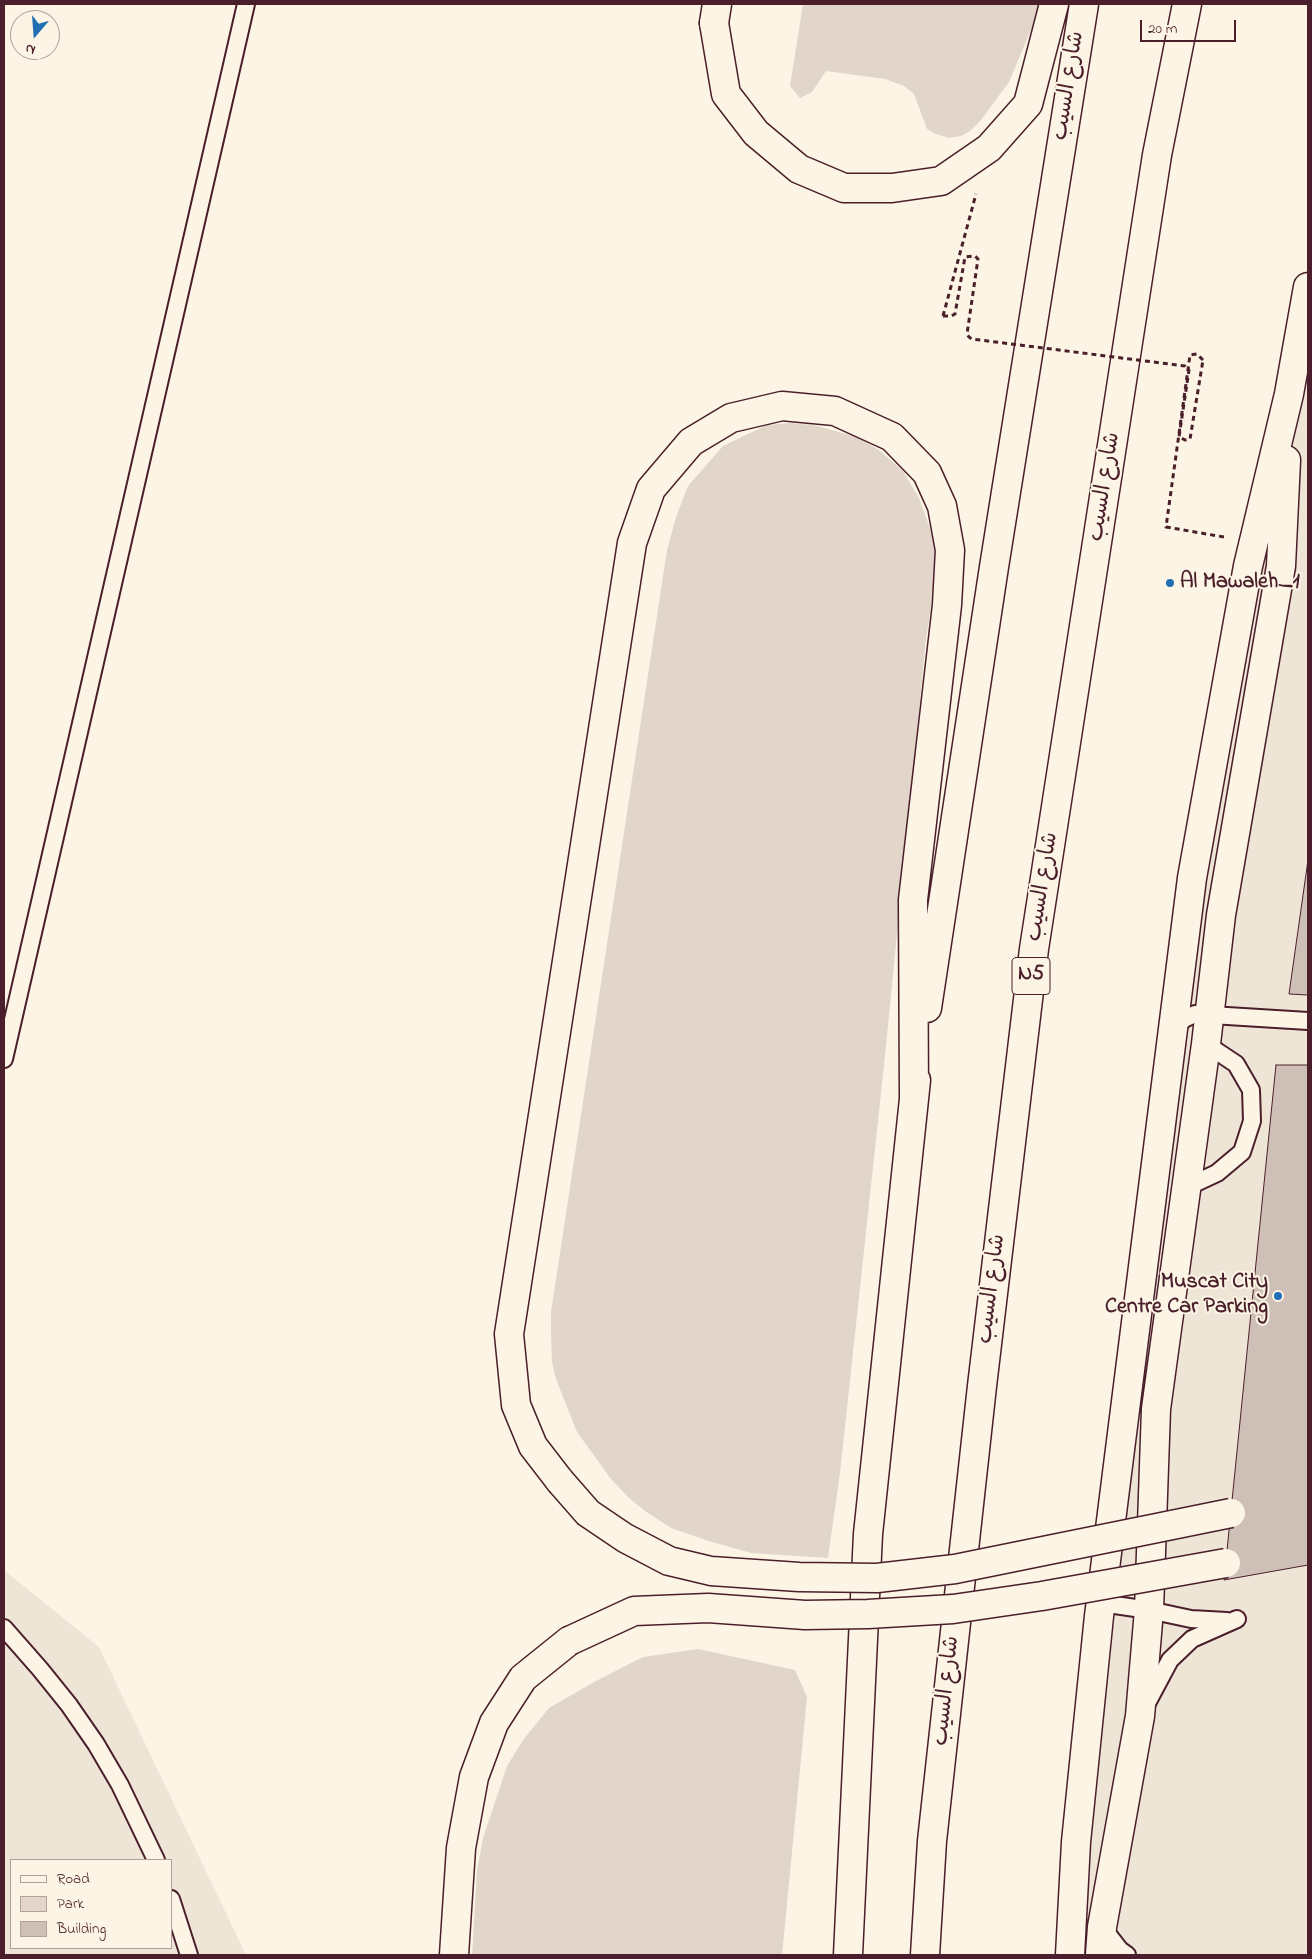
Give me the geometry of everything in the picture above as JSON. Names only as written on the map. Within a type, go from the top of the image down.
[{"type":"main road","points":[[715,13],[726,94],[756,133],[799,169],[844,188],[892,188],[941,181],[989,148],[1028,104],[1054,4]]},
{"type":"main road","name":"شارع السيب","points":[[848,1955],[868,1534],[914,1098],[994,567],[1084,4]]},
{"type":"main road","name":"شارع السيب","points":[[925,1955],[933,1831],[982,1386],[1034,949],[1156,165],[1188,4]]},
{"type":"main road","points":[[1070,1955],[1076,1842],[1101,1603],[1192,878],[1254,541],[1289,394],[1308,287]]},
{"type":"main road","points":[[1100,1955],[1102,1927],[1140,1716],[1150,1610],[1156,1409],[1210,1016],[1221,914],[1281,566],[1289,394]]},
{"type":"main road","points":[[914,1098],[913,900],[947,606],[950,550],[942,506],[927,473],[892,437],[835,412],[782,406],[731,418],[692,442],[651,488],[632,544],[508,1334],[516,1404],[533,1446],[560,1482],[588,1513],[625,1538],[669,1561],[711,1571],[799,1577],[877,1578],[955,1569],[1230,1513]]},
{"type":"main road","points":[[454,1955],[461,1848],[474,1777],[494,1723],[523,1678],[570,1641],[634,1611],[708,1608],[805,1615],[868,1614],[953,1609],[1042,1596],[1226,1563]]},
{"type":"lane","points":[[4,1059],[246,4]]},
{"type":"lane","points":[[1173,1029],[1184,1019],[1195,1014],[1308,1020]]},
{"type":"lane","points":[[1185,1188],[1217,1173],[1242,1152],[1252,1121],[1250,1090],[1236,1064],[1206,1044]]},
{"type":"lane","points":[[1101,1603],[1150,1610],[1191,1620],[1234,1620],[1192,1639],[1170,1660],[1140,1716]]},
{"type":"lane","points":[[4,1628],[69,1705],[96,1744],[120,1785],[156,1859]]},
{"type":"lane","points":[[172,1902],[189,1955]]},
{"type":"lane","points":[[1102,1927],[1120,1950],[1127,1955]]},
{"type":"path","points":[[989,148],[943,316],[955,314],[965,257],[975,256],[978,259],[967,334],[969,337],[972,339],[1185,366],[1189,370],[1179,437],[1185,440],[1190,438],[1202,360],[1197,354],[1190,355],[1166,527],[1254,541]]},
{"type":"shaded area","points":[[1308,287],[1308,1955],[1070,1955],[1192,878]]},
{"type":"shaded area","points":[[4,1570],[99,1647],[246,1955],[4,1955]]},
{"type":"green space","points":[[803,4],[1042,4],[1009,82],[981,120],[970,131],[961,136],[949,138],[927,129],[914,94],[904,86],[885,79],[826,71],[812,92],[800,98],[790,86]]},
{"type":"green space","points":[[790,423],[813,425],[857,437],[879,450],[903,471],[919,498],[930,528],[935,546],[936,573],[926,639],[885,1056],[840,1473],[828,1558],[751,1553],[671,1528],[645,1511],[611,1479],[577,1432],[556,1379],[552,1362],[551,1335],[551,1312],[667,550],[676,517],[688,486],[723,446],[767,425]]},
{"type":"green space","points":[[698,1649],[795,1670],[807,1697],[782,1955],[472,1955],[477,1870],[483,1838],[507,1766],[523,1740],[549,1708],[596,1681],[643,1657]]},
{"type":"building","points":[[1308,860],[1308,995],[1289,994]]},
{"type":"building","name":"Muscat City Centre Car Parking","points":[[1276,1065],[1308,1065],[1308,1565],[1224,1580]]},
{"type":"place","name":"Al Mawaleh_1","points":[[1170,583]]},
{"type":"place","name":"Muscat City Centre Car Parking","points":[[1278,1296]]}]
